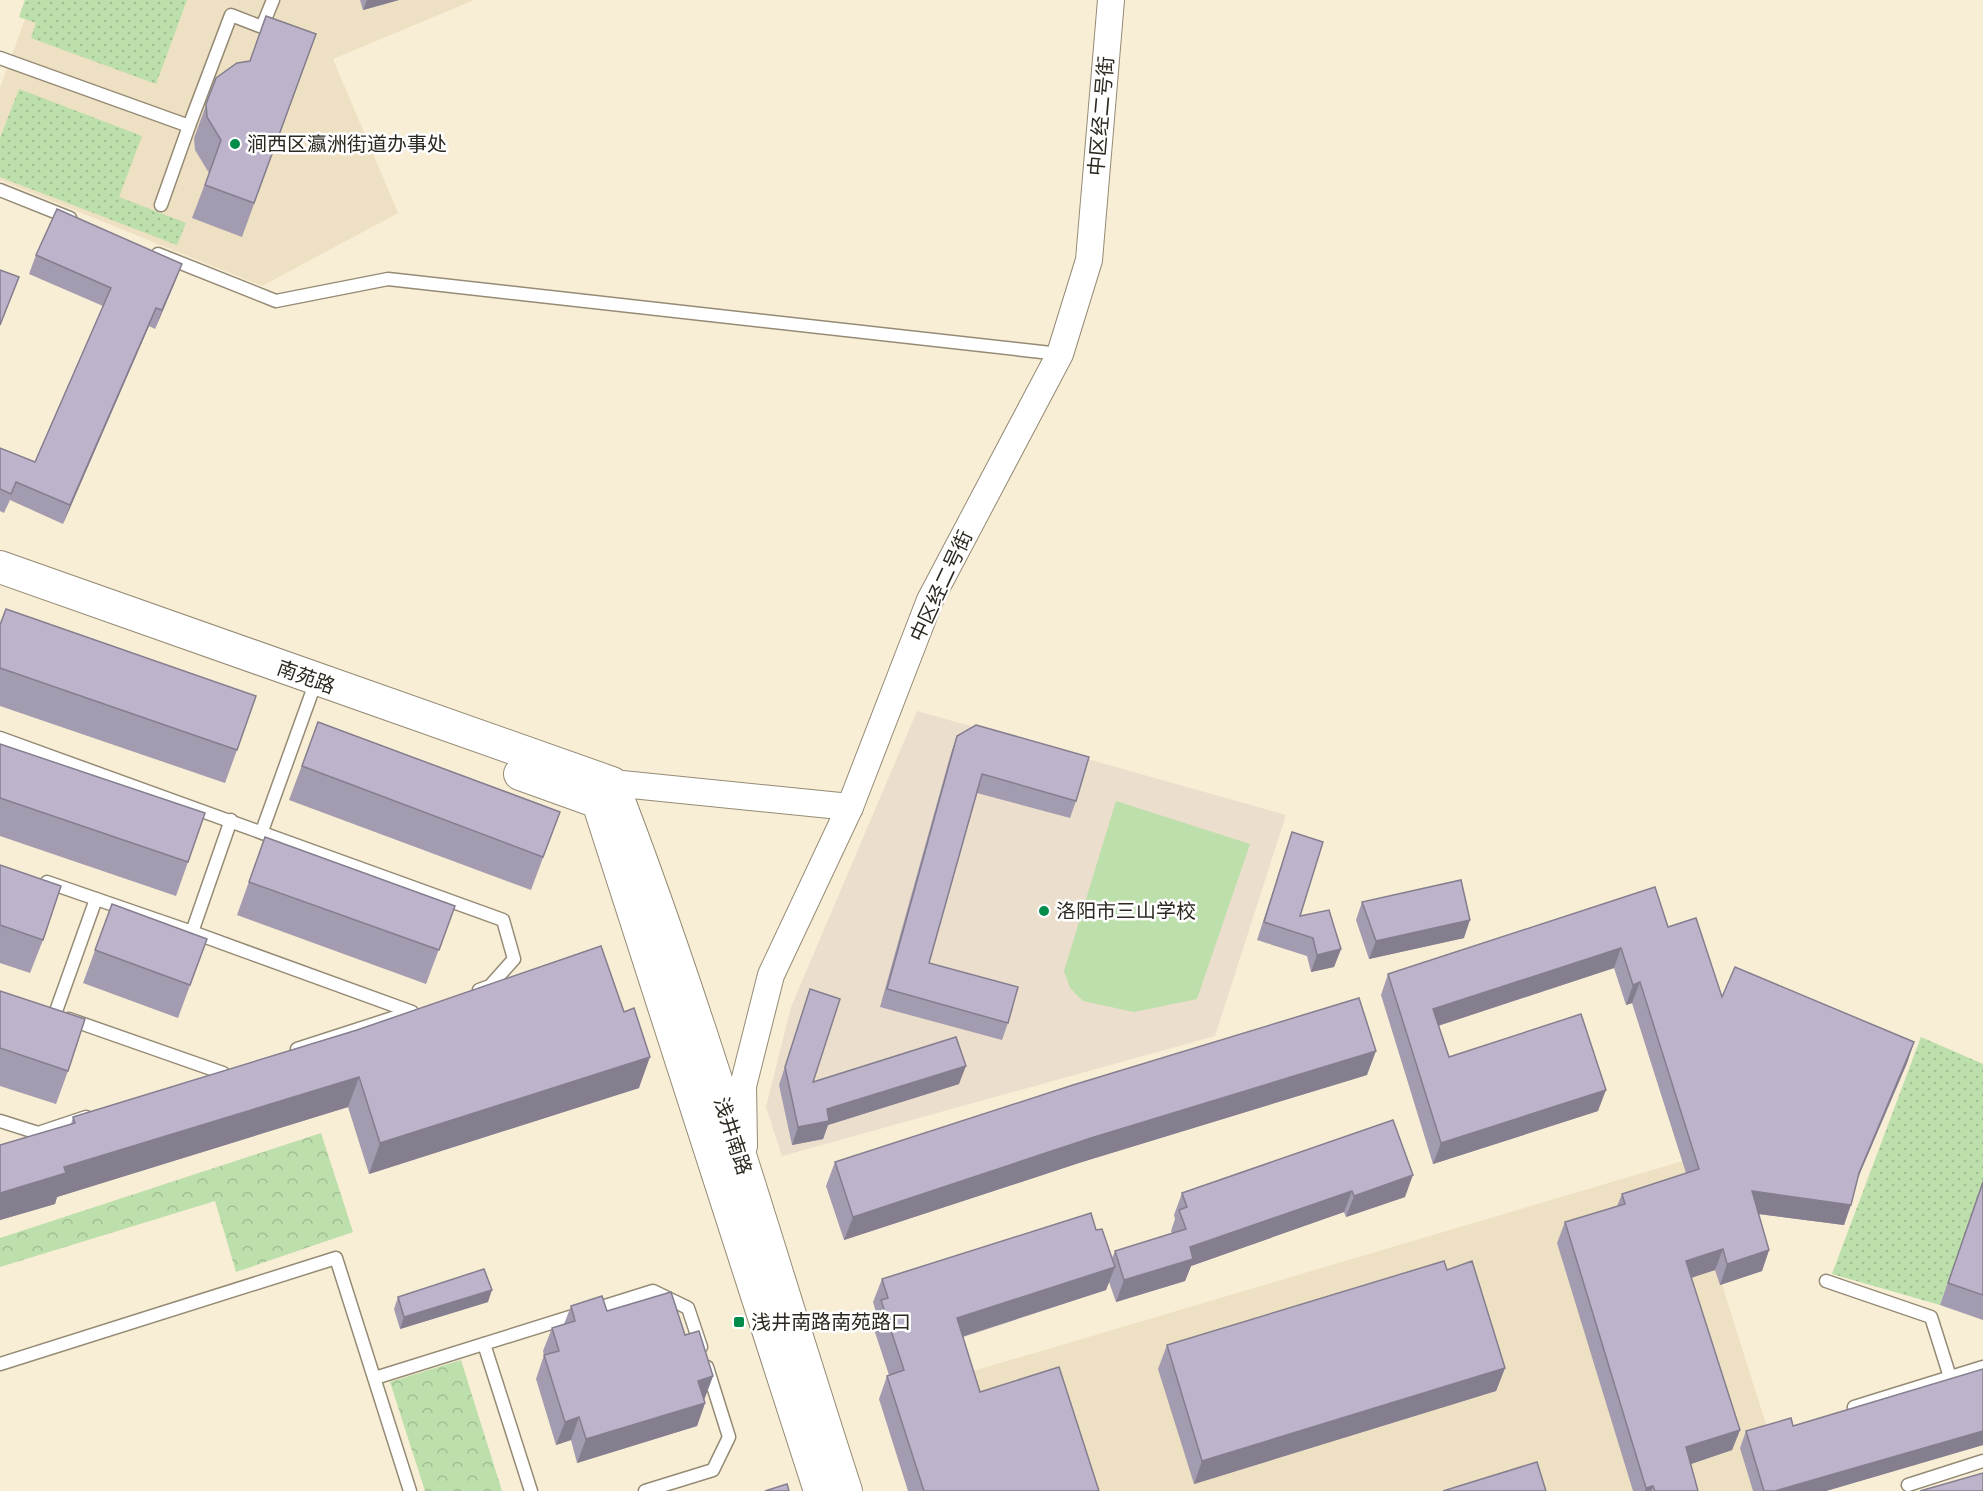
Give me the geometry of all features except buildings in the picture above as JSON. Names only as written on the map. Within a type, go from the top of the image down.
[{"type":"street","name":"中区经二号街","points":[[744,1168],[743,1086],[771,975],[847,813],[930,600],[1060,354],[1089,260],[1111,0]]},
{"type":"street","name":"南苑路","points":[[0,567],[313,690]]},
{"type":"street","name":"南苑路","points":[[0,588],[313,690],[609,794]]},
{"type":"street","points":[[609,794],[847,813]]},
{"type":"street","name":"浅井南路","points":[[609,794],[641,861],[744,1168],[782,1295],[846,1491]]},
{"type":"street","name":"浅井南路","points":[[609,794],[820,1491]]},
{"type":"lane","points":[[161,205],[231,15],[262,27],[273,0]]},
{"type":"lane","points":[[0,58],[189,126]]},
{"type":"lane","points":[[0,190],[77,221]]},
{"type":"lane","points":[[143,248],[276,301],[388,279],[1060,354]]},
{"type":"lane","points":[[262,831],[313,690]]},
{"type":"lane","points":[[0,738],[503,920],[514,959],[490,986],[468,993]]},
{"type":"lane","points":[[192,932],[231,820]]},
{"type":"lane","points":[[32,877],[417,1010],[290,1051]]},
{"type":"lane","points":[[96,899],[50,1012],[229,1071],[201,1080]]},
{"type":"lane","points":[[0,1121],[38,1132],[104,1111]]},
{"type":"lane","points":[[0,1364],[336,1258],[410,1491]]},
{"type":"lane","points":[[1826,1281],[1931,1317],[1950,1377]]},
{"type":"lane","points":[[375,1378],[653,1290],[688,1308],[729,1437],[713,1470],[645,1491]]},
{"type":"lane","points":[[484,1344],[531,1491]]},
{"type":"lane","points":[[1854,1407],[1983,1367]]},
{"type":"lane","points":[[1908,1485],[1983,1461]]},
{"type":"shaded area","points":[[32,0],[474,0],[333,59],[398,213],[262,286],[0,180],[0,88]]},
{"type":"shaded area","name":"洛阳市三山学校","points":[[917,711],[1286,815],[1215,1036],[782,1156],[766,1107],[791,1007]]},
{"type":"shaded area","points":[[1683,1161],[1787,1491],[910,1491],[879,1399]]},
{"type":"green space","points":[[25,0],[187,0],[156,84],[31,38],[36,23],[19,17]]},
{"type":"green space","points":[[19,89],[142,136],[119,197],[186,223],[177,245],[0,177],[0,138]]},
{"type":"green space","points":[[1116,801],[1250,844],[1197,999],[1134,1012],[1083,1001],[1070,988],[1064,971]]},
{"type":"green space","points":[[1921,1037],[1983,1064],[1983,1181],[1940,1305],[1832,1274]]},
{"type":"green space","points":[[321,1133],[353,1232],[236,1272],[215,1201],[0,1267],[0,1238]]},
{"type":"green space","points":[[461,1360],[502,1491],[425,1491],[390,1382]]},
{"type":"place","name":"涧西区瀛洲街道办事处","points":[[235,144]]},
{"type":"place","name":"洛阳市三山学校","points":[[1044,911]]},
{"type":"place","name":"浅井南路南苑路口","points":[[739,1322]]}]
